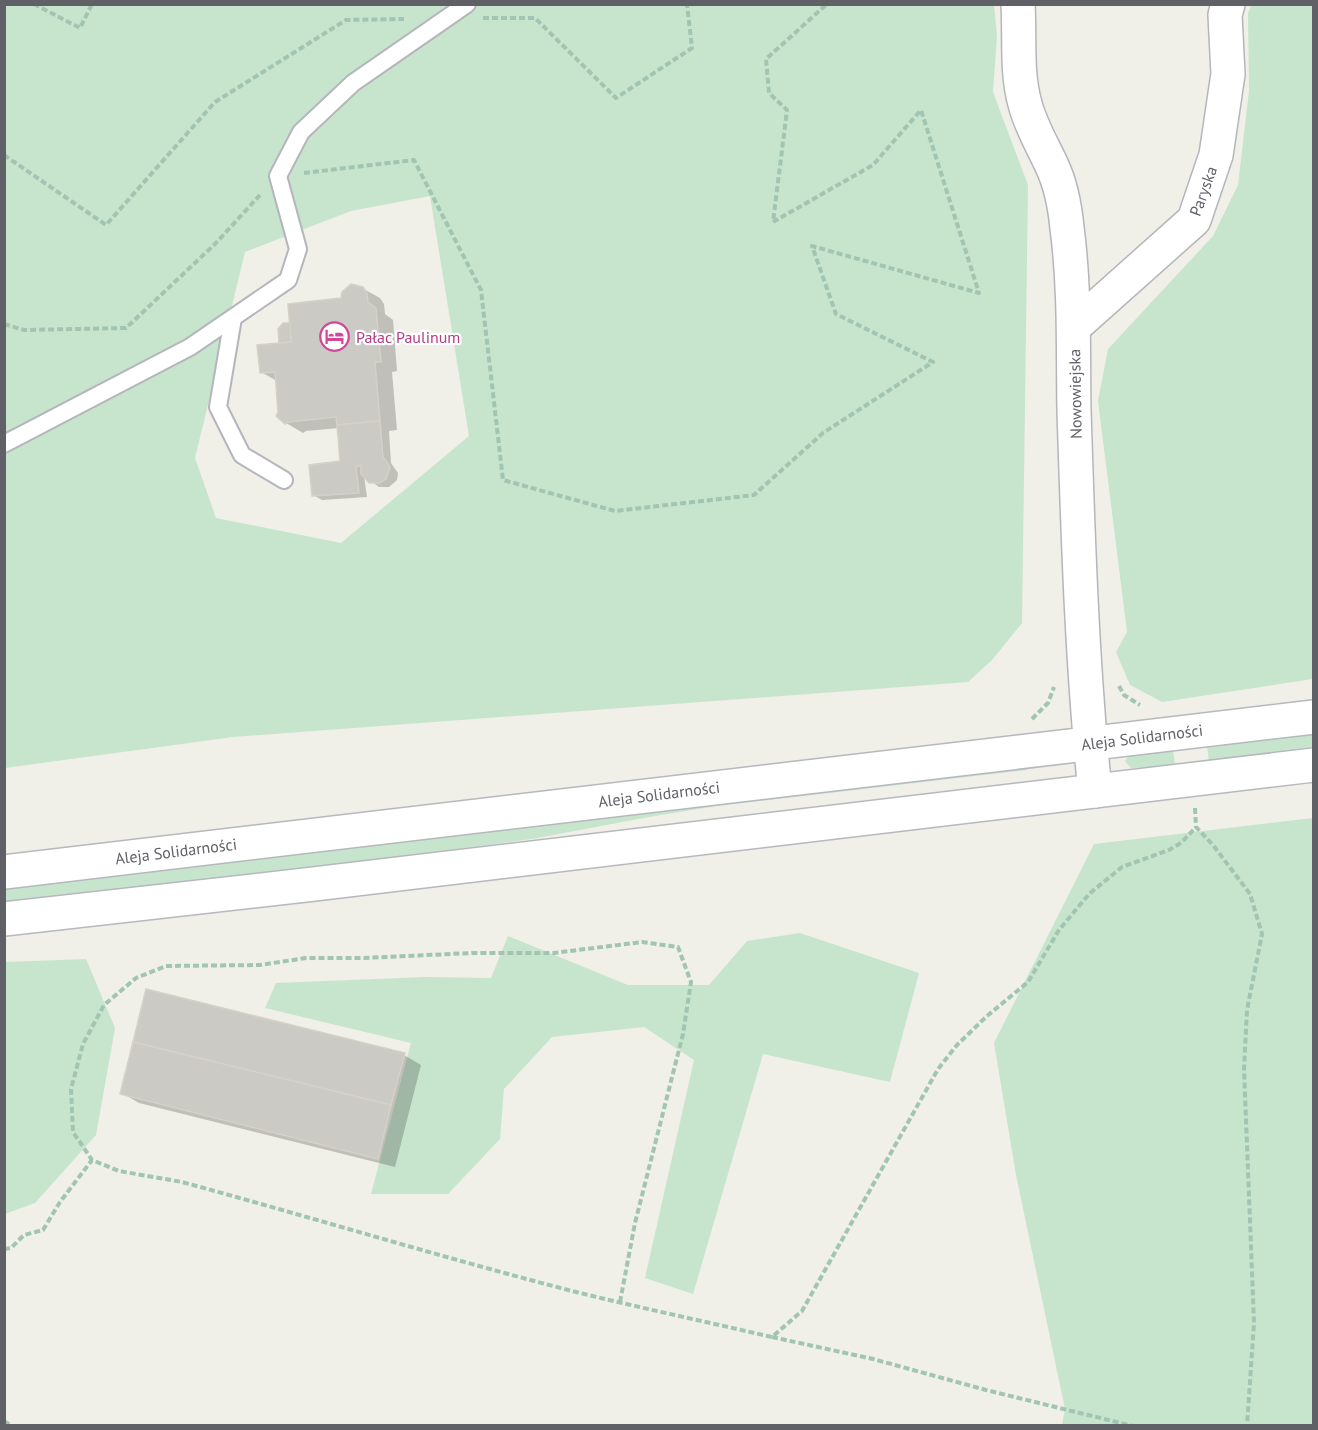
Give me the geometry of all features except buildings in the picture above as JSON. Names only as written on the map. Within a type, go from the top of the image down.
[{"type":"main road","name":"Nowowiejska","points":[[1018,4],[1020,74],[1024,104],[1036,137],[1053,168],[1063,197],[1068,229],[1074,327],[1074,408],[1084,650],[1095,791]]},
{"type":"main road","name":"Paryska","points":[[1074,327],[1194,220],[1216,155],[1228,74],[1226,15],[1228,4]]},
{"type":"main road","name":"Aleja Solidarności","points":[[4,872],[1314,717]]},
{"type":"main road","points":[[4,919],[1314,765]]},
{"type":"lane","points":[[4,444],[190,348],[288,280],[298,249],[278,176],[301,132],[353,82],[467,4]]},
{"type":"lane","points":[[233,318],[218,407],[242,455],[284,480]]},
{"type":"path","points":[[34,4],[80,28],[92,4]]},
{"type":"path","points":[[4,324],[24,330],[126,328],[215,244],[278,176],[414,160],[481,290],[503,480],[615,511],[754,495],[823,433],[933,362],[836,314],[812,246],[979,293],[921,110],[873,165],[773,222],[787,110],[769,93],[766,60],[827,4]]},
{"type":"path","points":[[1048,703],[1056,702]]},
{"type":"path","points":[[1195,805],[1196,827],[1213,845],[1250,894],[1262,934],[1246,1011],[1244,1069],[1254,1323],[1247,1425]]},
{"type":"path","points":[[772,1337],[802,1311],[938,1068],[957,1045],[1028,982],[1059,930],[1089,894],[1122,867],[1169,850],[1181,843],[1196,827]]},
{"type":"path","points":[[620,1302],[635,1223],[683,1034],[691,982],[678,947],[642,942],[554,953],[306,958],[260,965],[166,966],[136,978],[104,1005],[83,1044],[71,1089],[73,1132],[92,1160],[119,1171],[182,1182],[381,1239],[620,1302],[873,1359],[986,1390],[1133,1425]]},
{"type":"path","points":[[4,1249],[11,1248],[24,1235],[43,1230],[60,1202],[92,1160]]},
{"type":"path","points":[[4,1420],[12,1425]]},
{"type":"green space","points":[[1252,4],[1313,5],[1313,679],[1162,702],[1130,685],[1116,652],[1127,632],[1098,401],[1108,349],[1213,236],[1238,185],[1249,91],[1248,13]]},
{"type":"green space","points":[[4,5],[994,5],[997,36],[993,92],[1028,185],[1022,623],[992,660],[968,682],[233,737],[5,768]],"holes":[[[430,196],[469,436],[341,543],[216,518],[195,458],[245,252],[351,211]]]},
{"type":"green space","points":[[1313,733],[1313,749],[1209,762],[1207,745]]},
{"type":"green space","points":[[1173,749],[1175,766],[1131,768],[1125,761],[1130,754]]},
{"type":"green space","points":[[1028,768],[1027,770],[717,806],[532,839],[376,860],[5,903],[4,887]]},
{"type":"green space","points":[[1313,818],[1313,1425],[1062,1425],[1065,1409],[1016,1175],[994,1043],[1094,844]]},
{"type":"green space","points":[[800,933],[919,973],[890,1082],[763,1054],[693,1294],[645,1278],[694,1060],[644,1027],[552,1037],[504,1089],[500,1139],[448,1194],[371,1194],[411,1043],[265,1008],[276,983],[425,977],[491,978],[508,936],[628,985],[709,985],[747,941]]},
{"type":"green space","points":[[86,959],[115,1028],[96,1135],[35,1203],[5,1214],[5,962]]},
{"type":"place","name":"Pałac Paulinum","points":[[335,337]]}]
